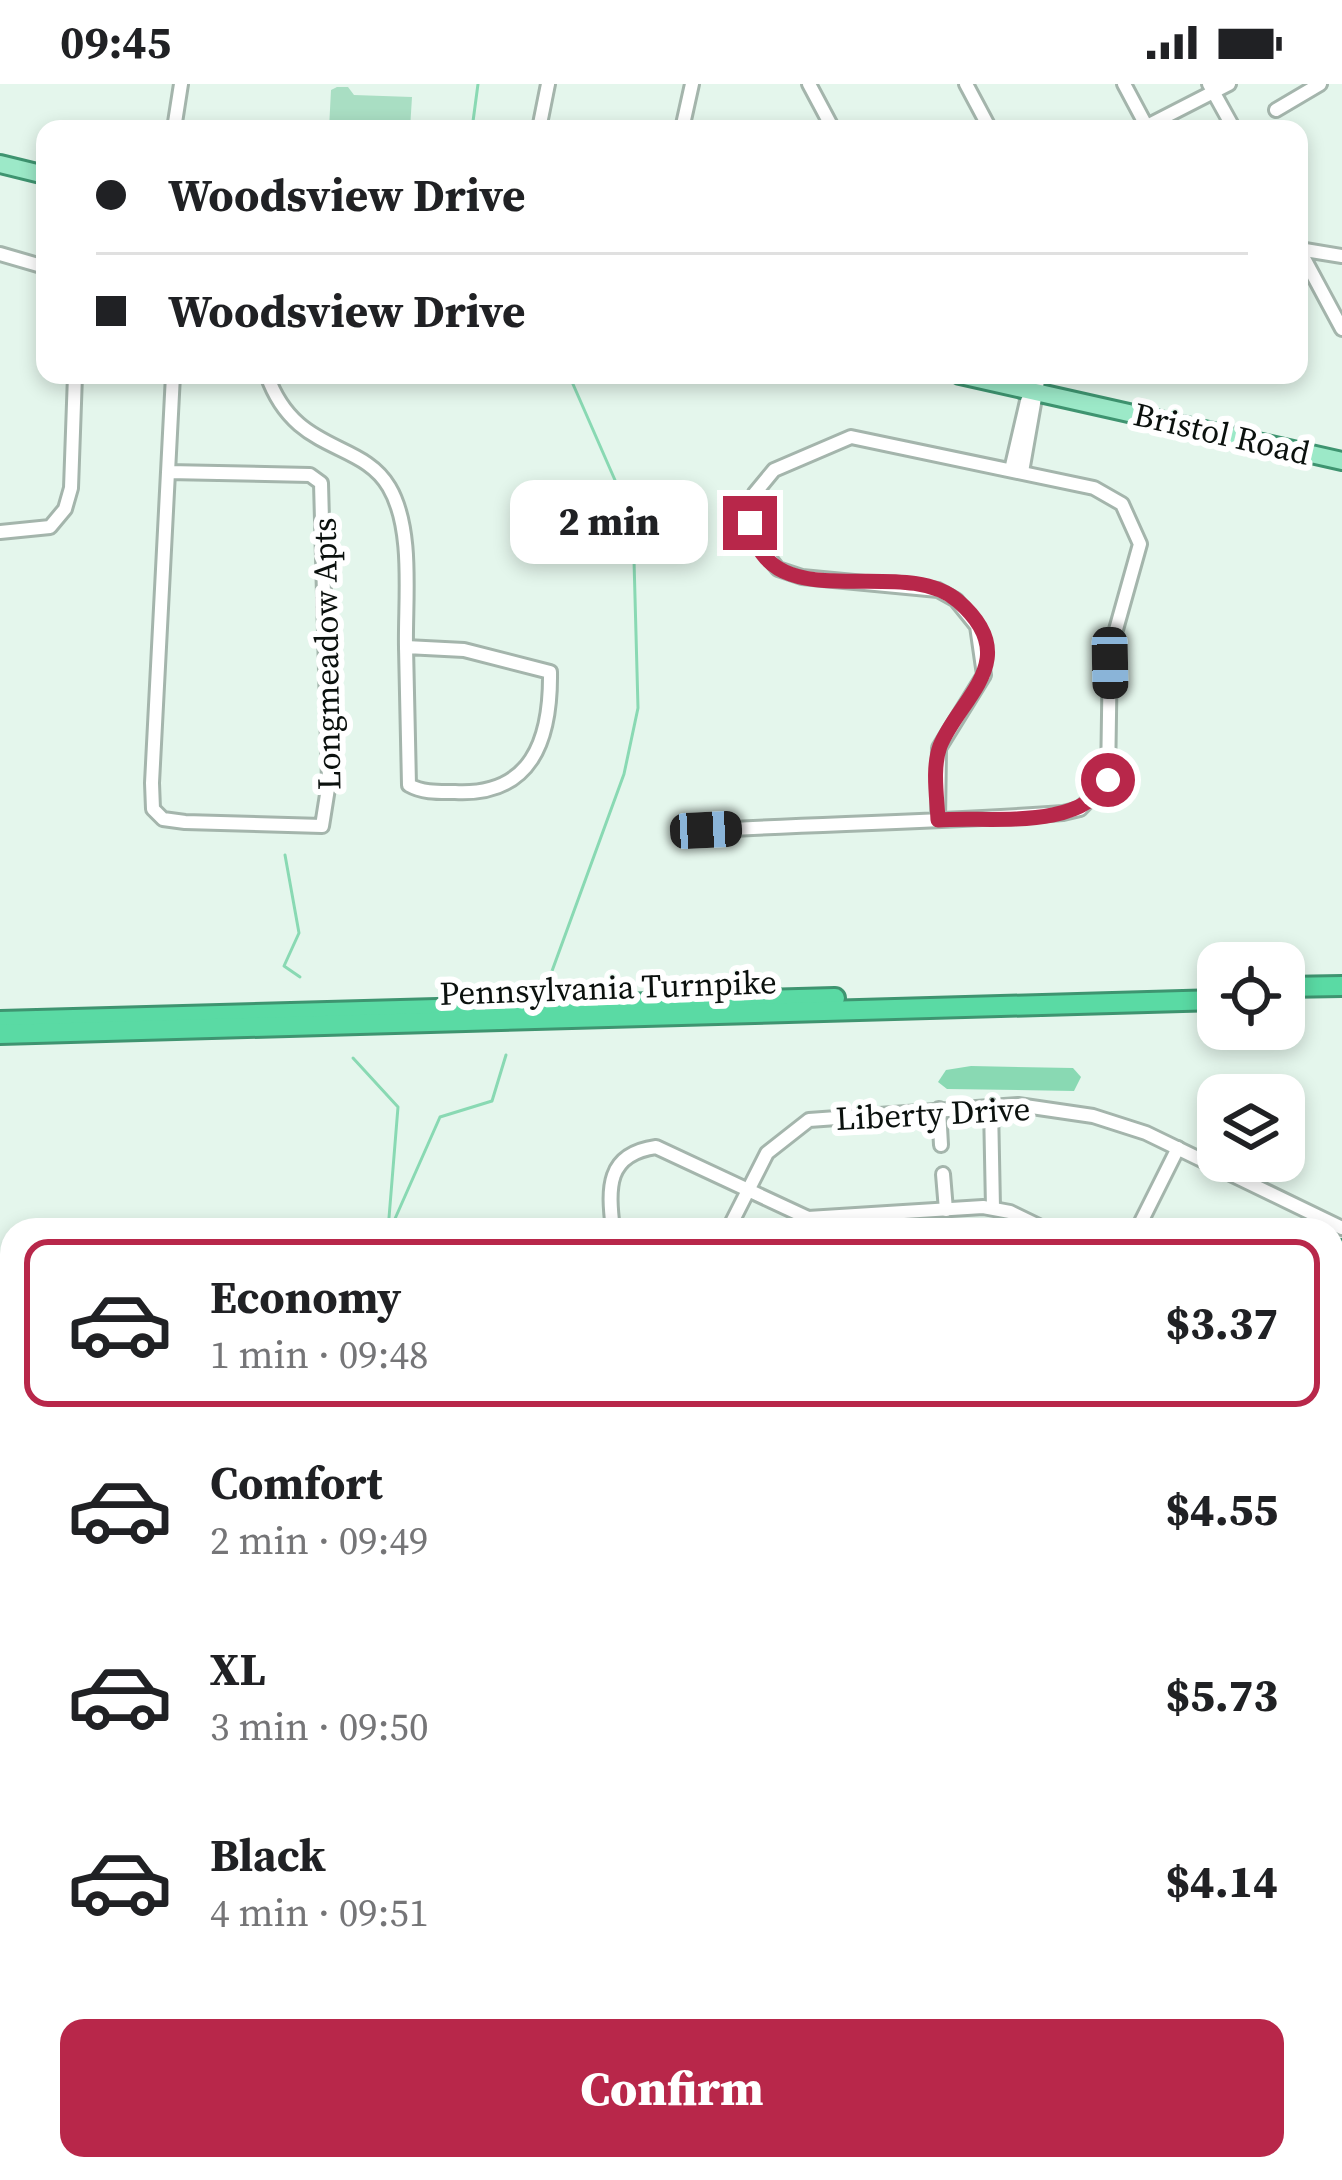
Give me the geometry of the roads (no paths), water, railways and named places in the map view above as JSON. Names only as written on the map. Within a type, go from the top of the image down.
[{"type":"highway","points":[[1305,987],[1342,986]]},
{"type":"highway","name":"Pennsylvania Turnpike","points":[[0,1021],[1197,990]]},
{"type":"highway","points":[[1305,997],[1342,996]]},
{"type":"highway","name":"Pennsylvania Turnpike","points":[[0,1034],[1197,1001]]},
{"type":"main road","points":[[0,164],[36,173]]},
{"type":"main road","name":"Bristol Road","points":[[1041,384],[1342,461]]},
{"type":"street","points":[[176,120],[182,84]]},
{"type":"street","points":[[541,120],[548,84]]},
{"type":"street","points":[[684,120],[692,84]]},
{"type":"street","points":[[809,84],[827,120]]},
{"type":"street","points":[[966,84],[985,120]]},
{"type":"street","points":[[1124,84],[1144,120]]},
{"type":"street","points":[[1161,120],[1211,88],[1229,84]]},
{"type":"street","points":[[1276,110],[1320,84]]},
{"type":"street","points":[[1211,88],[1229,120]]},
{"type":"street","points":[[1308,250],[1342,256]]},
{"type":"street","points":[[0,254],[36,264]]},
{"type":"street","points":[[1308,266],[1342,329]]},
{"type":"street","points":[[0,532],[50,526],[65,509],[74,384]]},
{"type":"street","name":"Longmeadow Apts","points":[[168,472],[310,476],[321,483],[329,782],[322,826],[185,822],[163,819],[153,809],[168,472],[173,384]]},
{"type":"street","points":[[271,384],[279,402],[300,426],[368,465],[394,497],[406,647],[410,785],[420,791],[483,794],[515,781],[532,757],[550,672],[464,650],[406,647]]},
{"type":"street","points":[[1017,471],[1027,400],[1036,384]]},
{"type":"street","points":[[691,831],[938,820],[1072,811],[1097,795],[1112,769],[1110,651],[1139,557],[1137,527],[1109,494],[879,440],[843,438],[775,470],[752,502],[754,539],[778,569],[815,579],[915,584],[948,595],[970,615],[982,638],[984,675],[939,748],[938,820]]},
{"type":"street","points":[[991,1106],[993,1208]]},
{"type":"street","name":"Liberty Drive","points":[[734,1218],[767,1153],[809,1120],[991,1106],[1093,1116],[1178,1148],[1322,1218]]},
{"type":"street","points":[[939,1109],[941,1144]]},
{"type":"street","points":[[613,1218],[611,1178],[616,1165],[634,1151],[666,1148],[808,1218],[993,1208],[1018,1218]]},
{"type":"street","points":[[1143,1218],[1178,1148]]},
{"type":"street","points":[[942,1218],[943,1174]]},
{"type":"waterway","points":[[473,120],[478,84]]},
{"type":"waterway","points":[[552,971],[624,774],[638,708],[634,560],[618,487],[573,384]]},
{"type":"waterway","points":[[285,855],[299,933],[284,966],[300,977]]},
{"type":"waterway","points":[[395,1218],[440,1117],[492,1101],[506,1055]]},
{"type":"waterway","points":[[353,1058],[398,1107],[389,1218]]}]
